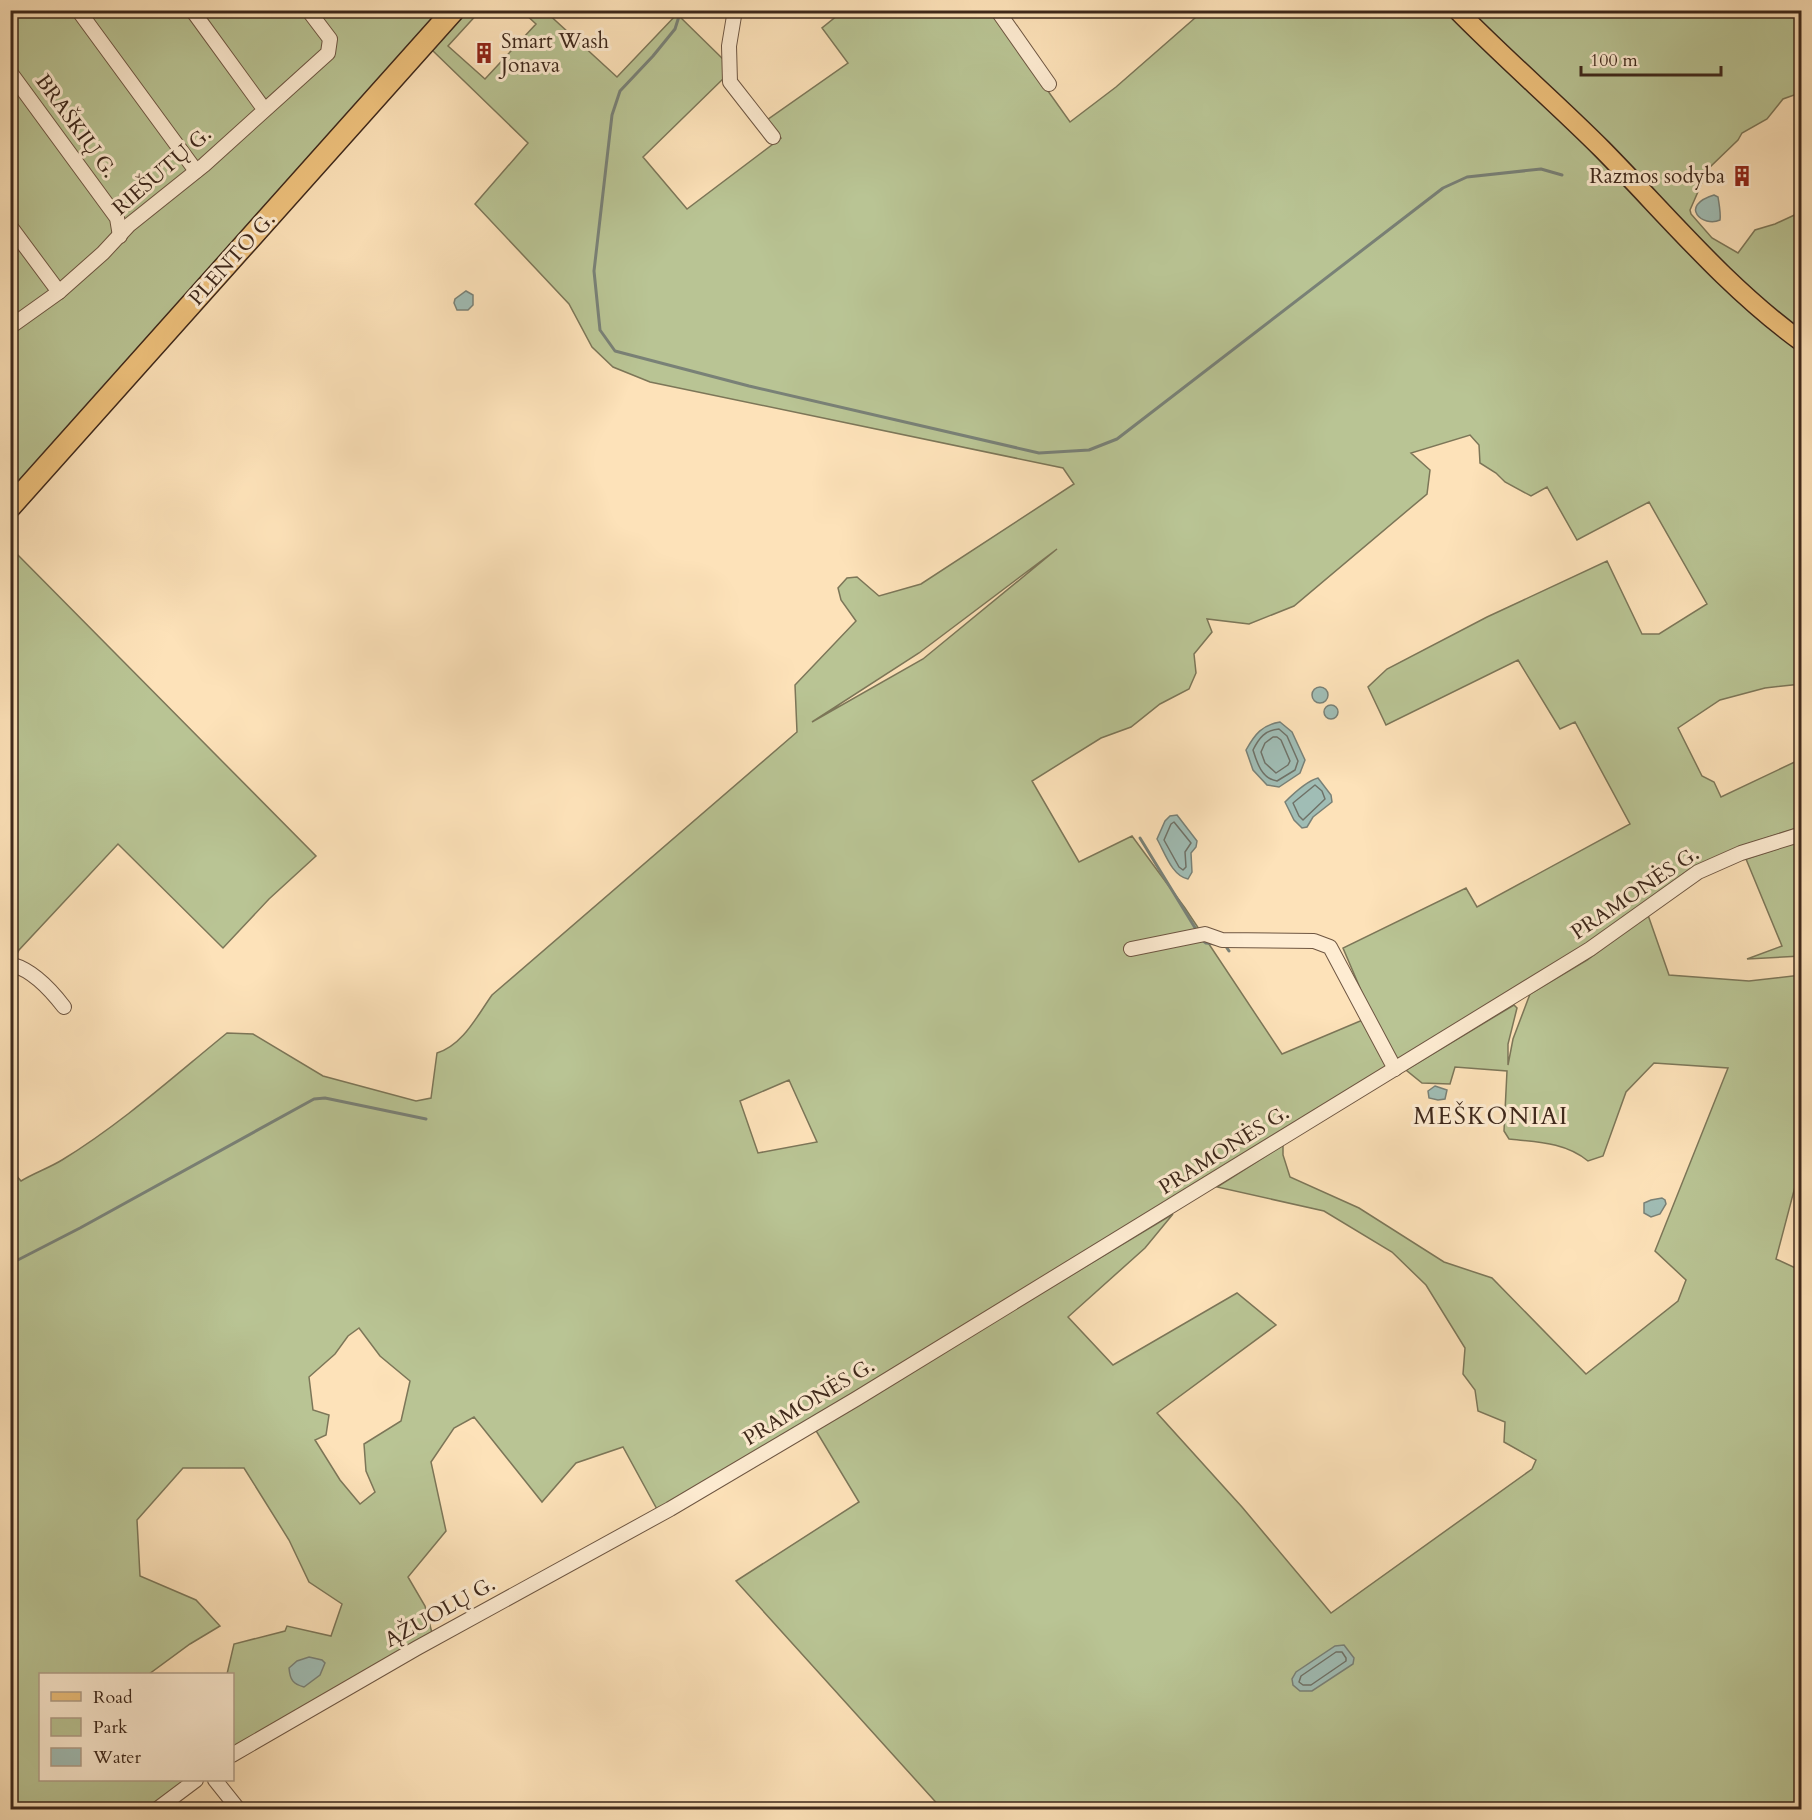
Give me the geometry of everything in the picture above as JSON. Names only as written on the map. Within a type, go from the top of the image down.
[{"type":"highway","name":"PLENTO G.","points":[[10,507],[454,10]]},
{"type":"main road","points":[[1457,10],[1601,148],[1719,273],[1781,327],[1802,342]]},
{"type":"street","points":[[78,10],[196,171]]},
{"type":"street","points":[[192,10],[264,109]]},
{"type":"street","name":"RIEŠUTŲ G.","points":[[10,327],[59,292],[129,225],[196,171],[328,52],[330,39],[308,10]]},
{"type":"street","points":[[735,10],[729,46],[730,82],[773,137]]},
{"type":"street","points":[[997,10],[1049,84]]},
{"type":"street","name":"BRAŠKIŲ G.","points":[[10,72],[117,218],[120,236]]},
{"type":"street","points":[[10,226],[59,292]]},
{"type":"street","name":"PRAMONĖS G.","points":[[670,1509],[905,1370],[1590,949],[1698,872],[1741,853],[1802,834]]},
{"type":"street","points":[[1131,949],[1205,934],[1222,940],[1314,941],[1330,947],[1395,1069]]},
{"type":"street","points":[[10,967],[13,965],[25,968],[54,994],[64,1007]]},
{"type":"street","name":"ĄŽUOLŲ G.","points":[[234,1754],[426,1643],[670,1509]]},
{"type":"street","points":[[156,1809],[193,1781]]},
{"type":"street","points":[[217,1781],[239,1809]]},
{"type":"green space","points":[[11,11],[445,11],[11,494]]},
{"type":"green space","points":[[467,11],[480,11],[448,46],[485,79],[536,24],[522,11],[545,11],[617,77],[677,14],[726,62],[726,76],[643,157],[687,209],[781,138],[767,120],[848,63],[822,28],[843,11],[991,11],[1070,122],[1116,87],[1203,11],[1801,11],[1801,98],[1794,95],[1783,99],[1767,119],[1742,133],[1738,140],[1708,169],[1690,210],[1712,238],[1738,253],[1755,230],[1801,212],[1801,684],[1765,688],[1720,700],[1678,728],[1702,776],[1714,782],[1721,797],[1801,759],[1801,827],[1741,846],[1690,869],[1589,943],[1134,1223],[658,1511],[623,1447],[576,1463],[542,1502],[474,1417],[454,1428],[431,1462],[446,1531],[408,1577],[425,1606],[432,1633],[234,1748],[234,1673],[227,1673],[234,1644],[285,1631],[287,1626],[331,1636],[342,1604],[309,1582],[289,1540],[244,1468],[183,1468],[137,1520],[140,1576],[196,1600],[220,1626],[190,1644],[150,1673],[39,1673],[39,1781],[188,1781],[147,1809],[13,1810],[11,1807],[10,1168],[21,1181],[62,1160],[126,1116],[227,1033],[253,1034],[323,1076],[416,1101],[431,1098],[437,1053],[462,1037],[492,995],[797,732],[795,685],[856,621],[841,600],[838,588],[847,578],[857,577],[879,596],[921,584],[1074,484],[1063,468],[650,382],[613,367],[592,347],[569,304],[475,204],[528,143],[432,50]],"holes":[[[1470,435],[1479,445],[1480,463],[1505,482],[1531,496],[1547,487],[1577,540],[1649,502],[1707,604],[1659,634],[1642,634],[1607,561],[1487,617],[1387,669],[1368,687],[1386,725],[1518,660],[1560,729],[1575,722],[1630,824],[1477,907],[1466,888],[1343,948],[1372,1016],[1282,1054],[1185,908],[1132,836],[1079,862],[1032,781],[1101,738],[1131,727],[1160,704],[1189,689],[1196,673],[1194,654],[1212,632],[1207,619],[1249,624],[1294,606],[1427,494],[1430,470],[1411,453]],[[1057,549],[923,659],[812,722],[919,653]],[[789,1080],[817,1142],[758,1153],[740,1101]],[[359,1328],[380,1356],[410,1381],[401,1421],[364,1444],[366,1471],[375,1492],[360,1504],[340,1480],[315,1440],[326,1435],[329,1415],[313,1410],[309,1377],[335,1354],[348,1336]]]},
{"type":"green space","points":[[10,547],[316,856],[269,899],[223,948],[118,844],[19,950],[14,960],[11,957]]},
{"type":"green space","points":[[1801,841],[1801,956],[1747,959],[1782,946],[1746,859]]},
{"type":"green space","points":[[1648,915],[1669,975],[1749,981],[1801,975],[1801,1164],[1776,1259],[1802,1271],[1801,1809],[942,1809],[736,1581],[859,1502],[815,1429],[1173,1214],[1145,1248],[1068,1317],[1113,1365],[1237,1293],[1276,1325],[1157,1413],[1242,1507],[1331,1613],[1532,1469],[1536,1460],[1504,1442],[1505,1422],[1478,1411],[1475,1390],[1463,1374],[1465,1348],[1426,1285],[1392,1252],[1324,1211],[1217,1187],[1283,1145],[1283,1155],[1290,1177],[1359,1208],[1444,1262],[1492,1278],[1586,1374],[1678,1301],[1686,1280],[1655,1251],[1728,1068],[1654,1063],[1626,1092],[1603,1156],[1588,1161],[1560,1146],[1509,1139],[1504,1131],[1507,1071],[1455,1067],[1450,1084],[1422,1083],[1406,1070],[1514,1005],[1517,1008],[1508,1044],[1508,1065],[1513,1039],[1530,994],[1587,960]]},
{"type":"water","points":[[1714,195],[1718,197],[1720,220],[1713,222],[1701,219],[1697,215],[1697,205]]},
{"type":"water","points":[[466,291],[473,295],[473,305],[468,310],[457,310],[455,299]]},
{"type":"water","points":[[1317,687],[1323,687],[1328,695],[1326,701],[1317,703],[1312,698],[1312,692]]},
{"type":"water","points":[[1328,705],[1334,705],[1338,712],[1334,719],[1328,719],[1324,715],[1324,709]]},
{"type":"water","points":[[1280,722],[1292,732],[1305,760],[1300,773],[1279,787],[1267,785],[1253,770],[1246,750],[1260,731],[1268,725]]},
{"type":"water","points":[[1318,778],[1331,795],[1332,802],[1313,817],[1307,827],[1302,828],[1294,820],[1285,802],[1305,785]]},
{"type":"water","points":[[1177,815],[1197,841],[1191,853],[1192,872],[1188,879],[1173,869],[1157,839],[1165,821],[1170,816]]},
{"type":"water","points":[[1435,1086],[1447,1090],[1445,1099],[1429,1098],[1428,1091]]},
{"type":"water","points":[[1662,1198],[1666,1204],[1660,1214],[1651,1217],[1644,1213],[1644,1203]]},
{"type":"water","points":[[1344,1645],[1354,1658],[1353,1664],[1312,1691],[1300,1691],[1293,1685],[1292,1679],[1296,1672],[1335,1646]]},
{"type":"water","points":[[309,1657],[325,1663],[320,1675],[304,1687],[293,1681],[289,1668],[297,1661]]},
{"type":"waterway","points":[[681,10],[675,29],[620,91],[612,115],[594,271],[600,330],[615,351],[749,386],[1039,453],[1089,450],[1117,439],[1443,188],[1467,177],[1541,169],[1562,175]]},
{"type":"waterway","points":[[1140,838],[1197,931]]},
{"type":"waterway","points":[[1201,939],[1206,943],[1216,944]]},
{"type":"waterway","points":[[1225,945],[1229,951]]},
{"type":"waterway","points":[[10,1264],[314,1099],[325,1098],[426,1119]]},
{"type":"place","name":"Smart Wash Jonava","points":[[484,53]]},
{"type":"place","name":"Razmos sodyba","points":[[1742,176]]},
{"type":"district","name":"MEŠKONIAI","points":[[1491,1116]]}]
